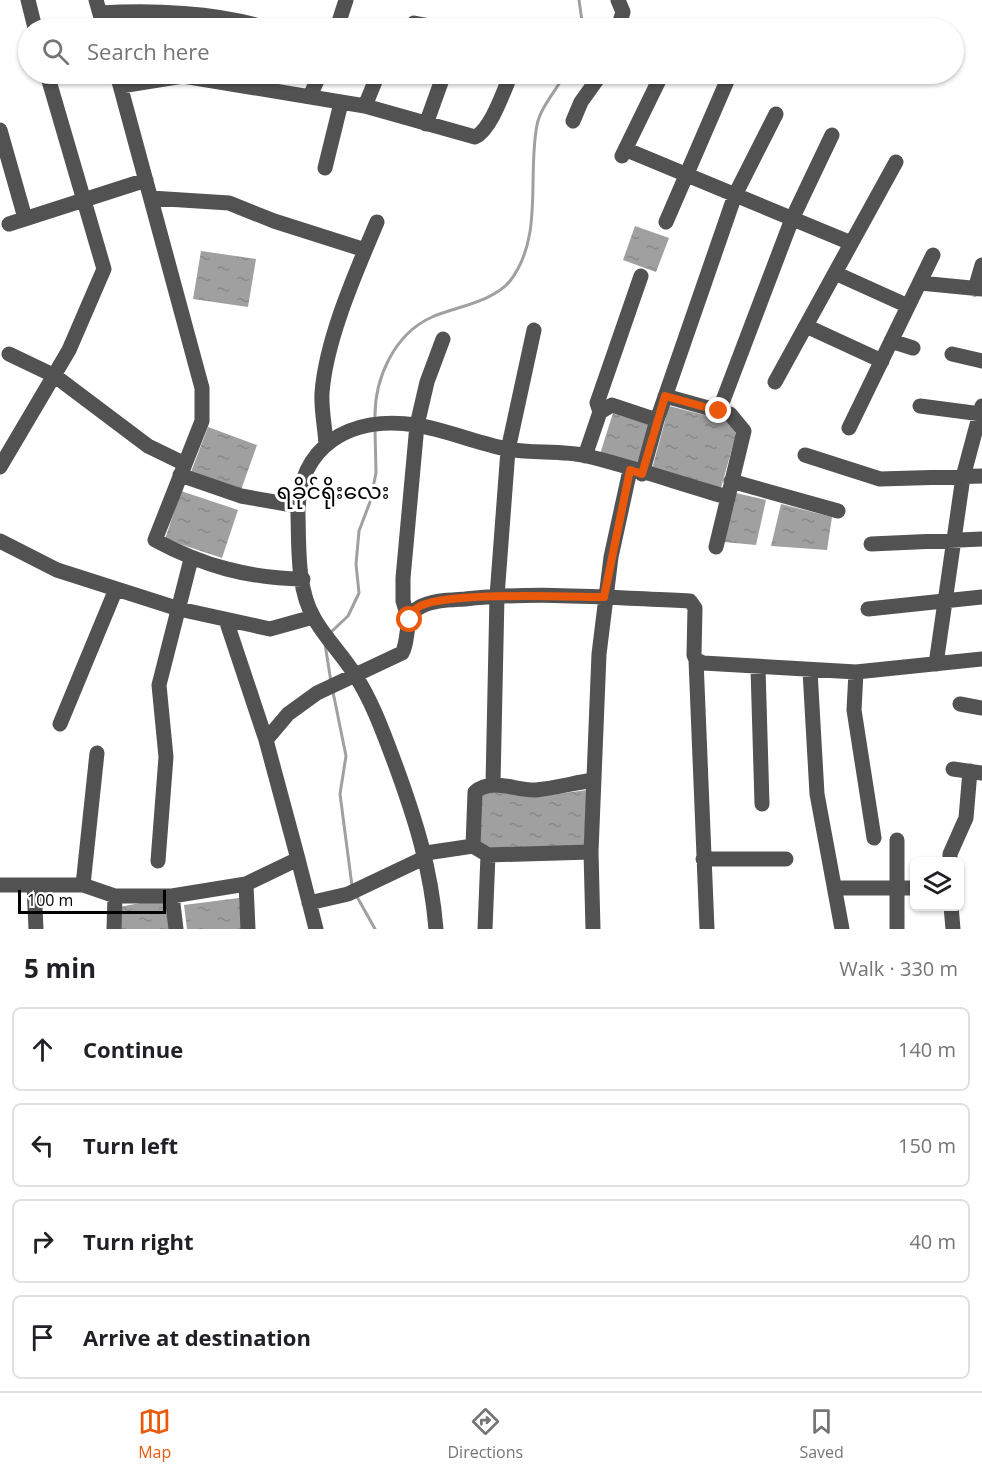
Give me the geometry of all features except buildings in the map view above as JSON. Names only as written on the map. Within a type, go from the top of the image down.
[{"type":"street","points":[[28,0],[32,18]]},
{"type":"street","points":[[340,18],[346,0]]},
{"type":"street","points":[[618,0],[622,18]]},
{"type":"street","points":[[98,6],[207,18]]},
{"type":"street","points":[[0,467],[55,376],[104,269],[50,84]]},
{"type":"street","points":[[120,84],[202,388],[202,421],[155,540],[191,559],[244,573],[303,579]]},
{"type":"street","points":[[234,84],[365,106],[468,137],[482,134],[506,84]]},
{"type":"street","points":[[310,96],[315,84]]},
{"type":"street","points":[[365,106],[374,84]]},
{"type":"street","points":[[426,124],[440,84]]},
{"type":"street","points":[[573,121],[581,102],[594,84]]},
{"type":"street","points":[[657,84],[625,153],[685,174],[851,243]]},
{"type":"street","points":[[666,222],[726,84]]},
{"type":"street","points":[[326,168],[341,103]]},
{"type":"street","points":[[594,929],[591,852],[593,780],[604,597],[636,472],[657,420],[735,195],[776,114]]},
{"type":"street","points":[[0,130],[25,218]]},
{"type":"street","points":[[719,411],[792,219],[832,135]]},
{"type":"street","points":[[775,382],[896,162]]},
{"type":"street","points":[[9,224],[146,180]]},
{"type":"street","points":[[151,198],[229,203],[274,221],[365,250]]},
{"type":"street","points":[[327,444],[322,394],[327,362],[351,283],[377,222]]},
{"type":"street","points":[[849,428],[933,255]]},
{"type":"street","points":[[920,283],[979,289],[982,265]]},
{"type":"street","points":[[835,273],[908,306]]},
{"type":"street","points":[[585,456],[600,412],[597,403],[641,276]]},
{"type":"street","points":[[806,326],[882,361]]},
{"type":"street","points":[[493,784],[497,596],[508,450],[534,330]]},
{"type":"street","points":[[410,620],[403,601],[403,578],[417,425],[427,382],[443,339]]},
{"type":"street","points":[[891,341],[913,348]]},
{"type":"street","points":[[9,354],[55,376],[183,470],[242,496],[298,506]]},
{"type":"street","points":[[952,354],[982,361]]},
{"type":"street","points":[[665,396],[730,414],[744,430],[716,547]]},
{"type":"street","points":[[600,412],[612,405],[657,420]]},
{"type":"street","points":[[920,406],[981,411],[963,477],[936,664]]},
{"type":"street","points":[[436,929],[433,890],[426,855],[381,726],[356,675],[313,617],[303,579],[299,556],[298,506],[312,457],[327,444],[349,431],[378,424],[417,425],[508,450],[585,456],[727,497]]},
{"type":"street","points":[[805,455],[880,479],[982,476]]},
{"type":"street","points":[[731,481],[838,511]]},
{"type":"street","points":[[871,544],[982,539]]},
{"type":"street","points":[[0,541],[57,570],[179,609],[270,629],[313,617]]},
{"type":"street","points":[[158,861],[166,757],[159,685],[191,559]]},
{"type":"street","points":[[60,724],[116,589]]},
{"type":"street","points":[[266,740],[288,714],[307,700],[402,653],[406,646],[410,620],[418,608],[436,602],[497,596],[690,601],[696,608],[707,929]]},
{"type":"street","points":[[868,609],[982,597]]},
{"type":"street","points":[[226,620],[266,740],[316,929]]},
{"type":"street","points":[[696,660],[758,668],[856,672],[982,660]]},
{"type":"street","points":[[758,668],[762,804]]},
{"type":"street","points":[[810,671],[817,795],[842,929]]},
{"type":"street","points":[[856,672],[854,710],[874,838]]},
{"type":"street","points":[[960,704],[982,708]]},
{"type":"street","points":[[83,885],[97,753]]},
{"type":"street","points":[[950,857],[966,818],[976,772],[953,769]]},
{"type":"street","points":[[473,846],[475,792],[493,784],[534,790],[593,780]]},
{"type":"street","points":[[897,840],[897,929]]},
{"type":"street","points":[[309,903],[354,892],[426,855],[473,846],[488,855],[591,852]]},
{"type":"street","points":[[486,929],[488,855]]},
{"type":"street","points":[[704,860],[786,859]]},
{"type":"street","points":[[0,885],[83,885],[115,896],[172,896],[246,884],[298,860]]},
{"type":"street","points":[[246,884],[248,929]]},
{"type":"street","points":[[34,886],[36,929]]},
{"type":"street","points":[[836,888],[910,888]]},
{"type":"street","points":[[114,929],[115,896]]},
{"type":"street","points":[[172,896],[176,929]]},
{"type":"street","points":[[951,911],[953,929]]},
{"type":"water","points":[[635,226],[669,238],[656,272],[623,260]]},
{"type":"water","points":[[201,251],[256,259],[248,307],[193,299]]},
{"type":"water","points":[[669,406],[728,421],[736,434],[721,488],[652,469]]},
{"type":"water","points":[[613,413],[650,425],[636,466],[600,454]]},
{"type":"water","points":[[208,427],[257,445],[241,490],[191,472]]},
{"type":"water","points":[[181,491],[238,510],[222,558],[165,539]]},
{"type":"water","points":[[736,493],[766,500],[756,545],[724,542]]},
{"type":"water","points":[[781,504],[832,517],[827,550],[771,546]]},
{"type":"water","points":[[492,788],[535,797],[587,790],[584,847],[490,850],[479,843],[480,795]]},
{"type":"water","points":[[239,898],[242,929],[187,929],[184,905]]},
{"type":"water","points":[[157,900],[167,906],[171,929],[118,929],[119,907]]},
{"type":"waterway","points":[[579,0],[582,18]]},
{"type":"waterway","points":[[375,419],[378,389],[383,374],[389,359],[407,334],[432,317],[494,294],[510,281],[521,264],[531,226],[534,145],[537,125],[545,105],[559,84]]},
{"type":"waterway","points":[[330,633],[348,616],[359,593],[356,564],[359,531],[370,502],[376,473],[375,429]]},
{"type":"waterway","points":[[325,644],[331,682]]},
{"type":"waterway","points":[[333,692],[346,756],[340,794],[352,886]]},
{"type":"waterway","points":[[356,895],[375,929]]},
{"type":"district","name":"ရခိုင်ရိုးလေး","points":[[333,491]]},
{"type":"route","points":[[410,620],[418,608],[436,602],[497,596],[604,597],[630,470],[642,474],[665,396],[719,411]]}]
